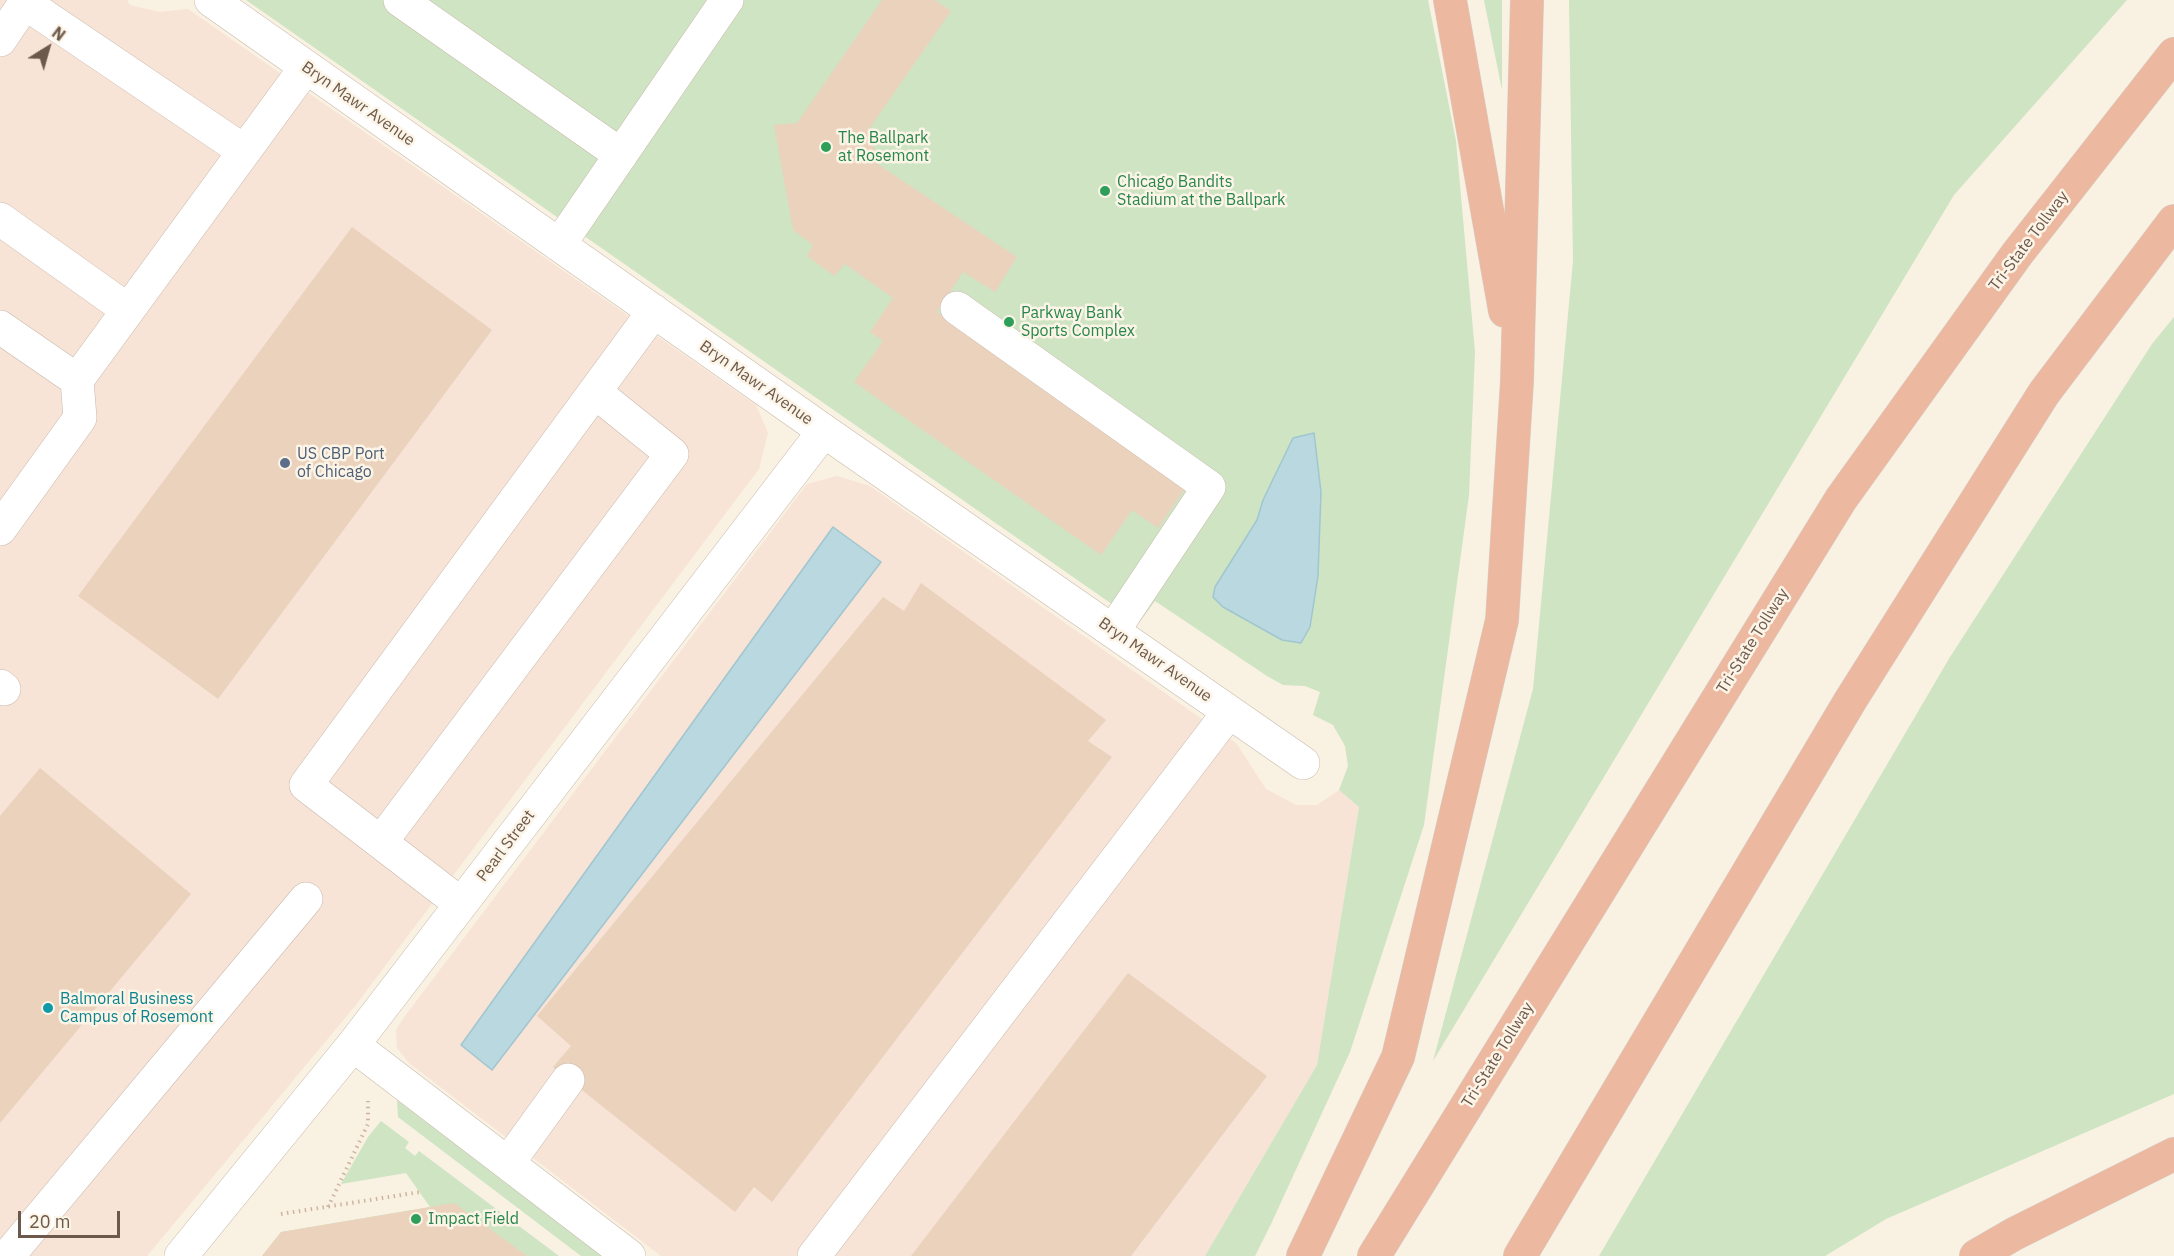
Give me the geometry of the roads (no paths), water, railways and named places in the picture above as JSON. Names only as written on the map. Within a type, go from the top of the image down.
[{"type":"highway","points":[[1450,0],[1517,381]]},
{"type":"highway","points":[[1303,1256],[1398,1057],[1502,621],[1517,381],[1527,0]]},
{"type":"highway","name":"Tri-State Tollway","points":[[1374,1256],[1841,499],[2017,254],[2174,54]]},
{"type":"highway","points":[[1520,1256],[1850,701],[2044,393],[2174,221]]},
{"type":"highway","points":[[1976,1256],[2014,1234],[2174,1154]]},
{"type":"street","name":"Bryn Mawr Avenue","points":[[211,0],[654,312],[1303,763]]},
{"type":"street","points":[[400,0],[621,155]]},
{"type":"street","points":[[560,245],[727,0]]},
{"type":"street","points":[[0,40],[25,3],[244,151]]},
{"type":"street","points":[[0,529],[80,418],[78,380],[306,67]]},
{"type":"street","points":[[0,219],[128,310]]},
{"type":"street","points":[[957,308],[1209,487],[1113,631]]},
{"type":"street","points":[[461,904],[306,785],[654,312]]},
{"type":"street","points":[[0,327],[78,380]]},
{"type":"street","points":[[381,842],[672,454],[595,392]]},
{"type":"street","name":"Pearl Street","points":[[181,1256],[353,1045],[824,430]]},
{"type":"street","points":[[814,1256],[1229,712]]},
{"type":"street","points":[[8,1256],[306,899]]},
{"type":"street","points":[[353,1045],[629,1256]]},
{"type":"street","points":[[508,1163],[568,1080]]},
{"type":"water","points":[[1314,433],[1321,492],[1318,576],[1310,627],[1301,643],[1282,640],[1223,607],[1213,597],[1215,587],[1257,520],[1263,500],[1293,438]]},
{"type":"water","points":[[833,527],[881,562],[492,1070],[461,1045]]},
{"type":"place","name":"The Ballpark at Rosemont","points":[[826,147]]},
{"type":"place","name":"Chicago Bandits Stadium at the Ballpark","points":[[1105,191]]},
{"type":"place","name":"Parkway Bank Sports Complex","points":[[1009,322]]},
{"type":"place","name":"US CBP Port of Chicago","points":[[285,463]]},
{"type":"place","name":"Balmoral Business Campus of Rosemont","points":[[48,1008]]},
{"type":"place","name":"Impact Field","points":[[416,1219]]}]
